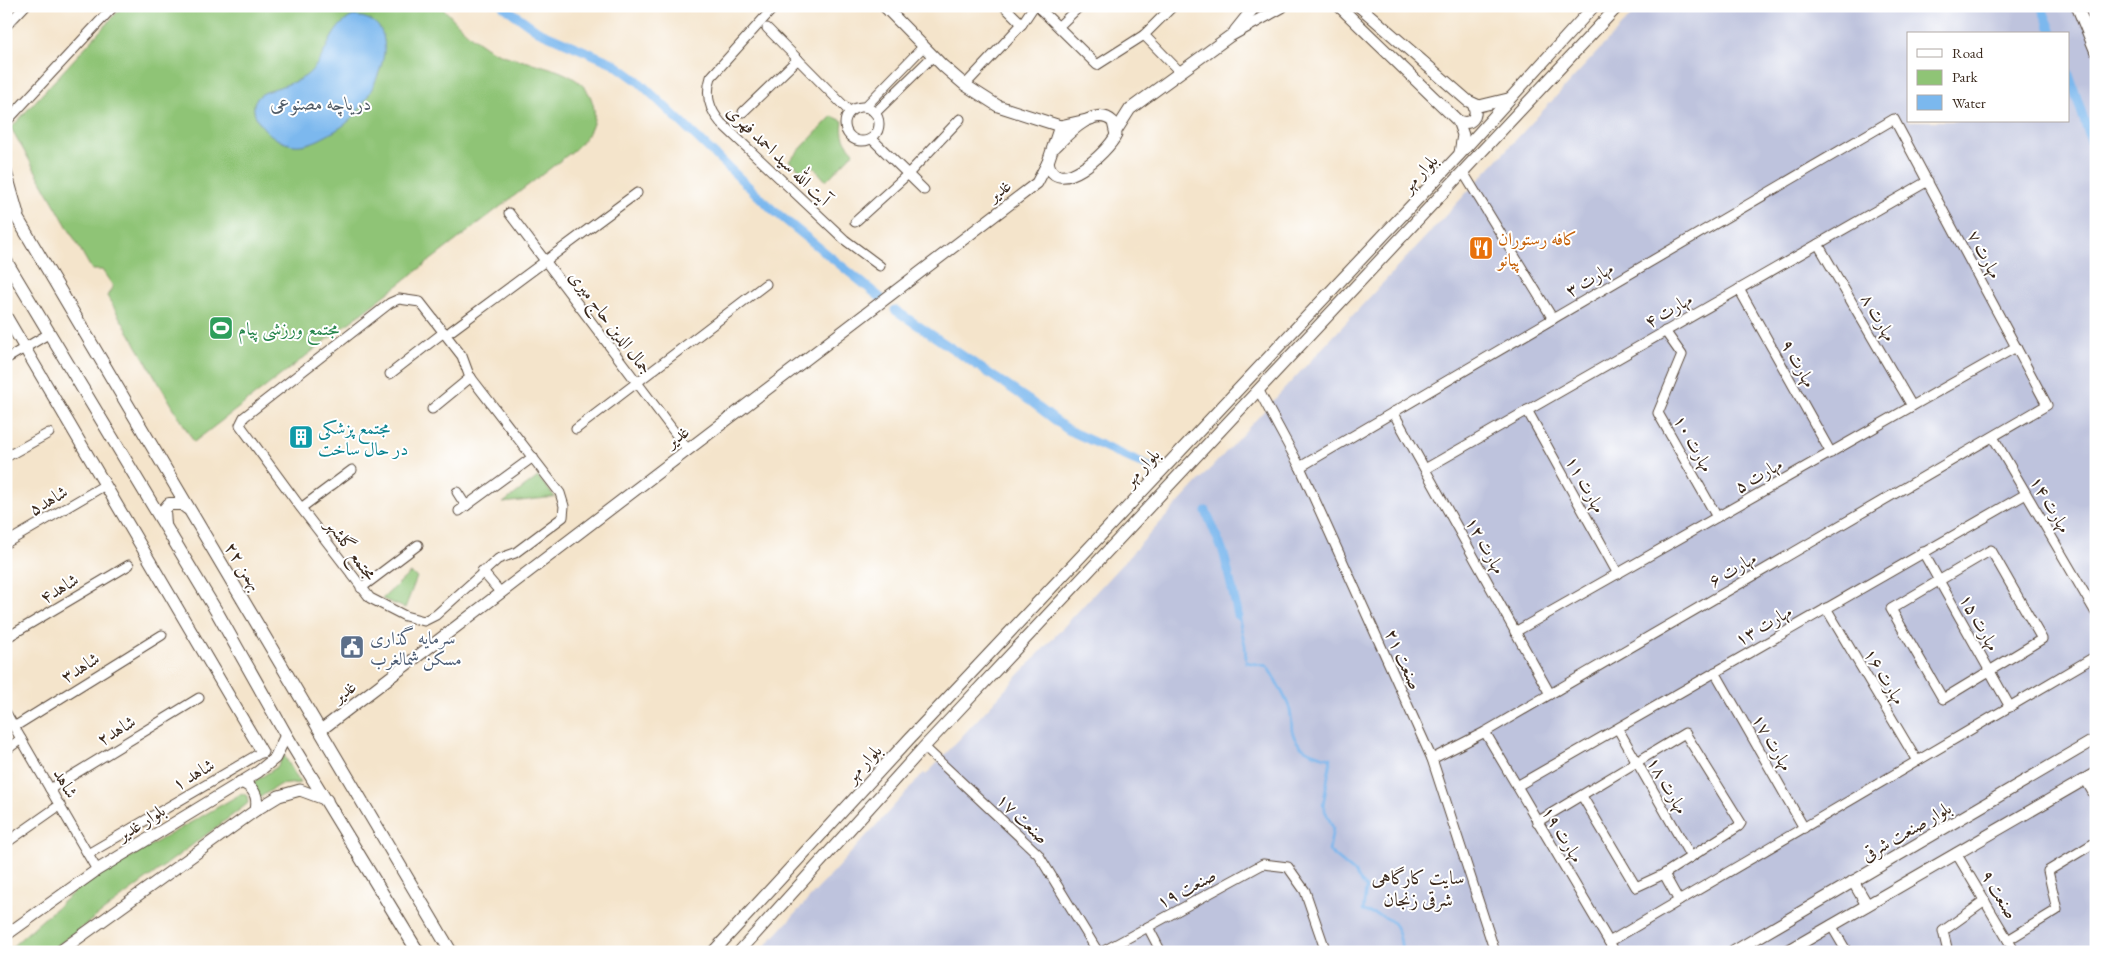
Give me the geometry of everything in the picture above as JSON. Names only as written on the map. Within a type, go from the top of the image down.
[{"type":"highway","name":"۲۲ بهمن","points":[[6,199],[187,508],[237,586],[451,952]]},
{"type":"highway","points":[[6,261],[218,614],[286,735],[418,952]]},
{"type":"highway","points":[[166,528],[164,510],[169,504],[182,504],[187,508]]},
{"type":"main road","points":[[884,6],[933,56],[965,85],[998,106],[1060,126],[1091,119]]},
{"type":"main road","points":[[1230,36],[1255,6]]},
{"type":"main road","points":[[1055,147],[1072,131],[1091,119],[1098,116],[1106,117],[1130,109],[1230,36],[1282,6]]},
{"type":"main road","points":[[1338,6],[1458,121],[1470,122],[1475,117],[1476,110],[1473,104]]},
{"type":"main road","points":[[1359,6],[1473,104],[1479,106],[1510,98]]},
{"type":"main road","name":"بلوار مهر","points":[[713,952],[1140,493],[1460,155],[1594,6]]},
{"type":"main road","name":"بلوار مهر","points":[[739,952],[924,747],[1618,6]]},
{"type":"main road","points":[[2076,6],[2093,38],[2096,52]]},
{"type":"main road","points":[[1036,183],[1057,176],[1069,176],[1094,161],[1114,139],[1116,131],[1130,109]]},
{"type":"main road","points":[[1106,117],[1113,122],[1116,131]]},
{"type":"main road","points":[[1458,121],[1463,135],[1460,155]]},
{"type":"main road","points":[[1055,147],[1060,126]]},
{"type":"main road","name":"غدیر","points":[[321,730],[1036,183],[1048,162],[1049,154],[1055,147]]},
{"type":"main road","points":[[1048,162],[1051,171],[1057,176]]},
{"type":"main road","points":[[6,316],[262,752]]},
{"type":"main road","points":[[1140,493],[1151,505]]},
{"type":"main road","name":"بلوار غدیر","points":[[6,935],[97,870],[240,782],[275,758],[286,735]]},
{"type":"main road","name":"بلوار صنعت شرقی","points":[[1733,952],[2096,739]]},
{"type":"main road","points":[[1786,952],[2096,773]]},
{"type":"main road","points":[[240,782],[246,784],[255,792],[257,798],[256,810]]},
{"type":"main road","points":[[60,952],[256,810],[279,796],[300,790],[327,800]]},
{"type":"main road","points":[[1853,882],[1866,905]]},
{"type":"street","points":[[6,26],[26,6]]},
{"type":"street","points":[[6,122],[114,6]]},
{"type":"street","name":"آیت الله سید احمد فهری","points":[[775,6],[711,77],[708,87],[709,105],[721,123],[845,240],[880,266]]},
{"type":"street","points":[[1004,6],[1022,24]]},
{"type":"street","points":[[965,85],[1022,24],[1035,6],[1060,26],[1098,64],[1144,35],[1173,6]]},
{"type":"street","points":[[1060,26],[1080,6]]},
{"type":"street","points":[[767,28],[850,112]]},
{"type":"street","points":[[1144,35],[1180,72]]},
{"type":"street","points":[[865,107],[924,46]]},
{"type":"street","points":[[876,113],[933,56]]},
{"type":"street","points":[[743,112],[798,60]]},
{"type":"street","points":[[865,107],[876,113],[879,122],[878,131],[872,139],[862,142],[852,139],[846,131],[845,121],[850,112],[857,108],[865,107]]},
{"type":"street","points":[[855,222],[908,174],[960,119]]},
{"type":"street","name":"مهارت ۷","points":[[1894,119],[2047,405]]},
{"type":"street","name":"مهارت ۳","points":[[1300,467],[1894,119]]},
{"type":"street","points":[[872,139],[924,190]]},
{"type":"street","points":[[6,168],[22,226]]},
{"type":"street","points":[[1463,172],[1553,318]]},
{"type":"street","name":"مهارت ۴","points":[[1425,469],[1928,181]]},
{"type":"street","points":[[390,374],[637,193]]},
{"type":"street","name":"جمال الدین حاج میری","points":[[509,213],[688,450]]},
{"type":"street","name":"مهارت ۸","points":[[1818,244],[1912,406]]},
{"type":"street","points":[[576,429],[766,284]]},
{"type":"street","name":"مهارت ۹","points":[[1739,289],[1831,453]]},
{"type":"street","name":"مجتمع گلشهر","points":[[447,331],[420,302],[398,299],[244,417],[240,426],[370,598],[405,616],[424,621],[436,615],[482,571]]},
{"type":"street","points":[[447,331],[462,356],[471,377],[560,493],[564,506],[563,517],[523,547],[498,559],[482,571],[501,593]]},
{"type":"street","name":"مهارت ۱۰","points":[[1665,331],[1682,355],[1658,413],[1717,517]]},
{"type":"street","points":[[6,359],[50,333]]},
{"type":"street","name":"مهارت ۵","points":[[1515,632],[2016,347]]},
{"type":"street","points":[[432,409],[471,377]]},
{"type":"street","name":"صنعت ۲۱","points":[[1259,391],[1300,467],[1432,759],[1495,952]]},
{"type":"street","name":"مهارت ۶","points":[[1432,759],[1485,732],[2047,405]]},
{"type":"street","name":"مهارت ۱۱","points":[[1527,410],[1618,574]]},
{"type":"street","name":"مهارت ۱۲","points":[[1394,412],[1550,694]]},
{"type":"street","points":[[6,457],[49,433]]},
{"type":"street","name":"مهارت ۱۴","points":[[1993,436],[2096,613]]},
{"type":"street","points":[[457,492],[463,509],[533,457]]},
{"type":"street","points":[[301,508],[352,470]]},
{"type":"street","name":"شاهد۵","points":[[6,543],[106,485]]},
{"type":"street","name":"مهارت ۱۳","points":[[1517,786],[2026,494]]},
{"type":"street","points":[[361,588],[418,545]]},
{"type":"street","points":[[1991,550],[2042,639],[1943,699],[1892,613],[1894,606],[1939,580],[1991,550]]},
{"type":"street","name":"مهارت ۱۵","points":[[1923,552],[2010,707]]},
{"type":"street","name":"شاهد۴","points":[[6,638],[129,566]]},
{"type":"street","name":"مهارت ۱۶","points":[[1826,608],[1917,762]]},
{"type":"street","name":"شاهد۳","points":[[14,727],[162,635]]},
{"type":"street","points":[[1609,942],[2096,656]]},
{"type":"street","name":"مهارت ۱۷","points":[[1715,672],[1804,828]]},
{"type":"street","name":"شاهد۲","points":[[50,789],[199,698]]},
{"type":"street","name":"شاهد","points":[[6,713],[97,870]]},
{"type":"street","name":"مهارت ۱۸","points":[[1618,729],[1691,857]]},
{"type":"street","name":"مهارت ۱۹","points":[[1485,732],[1615,952]]},
{"type":"street","points":[[1537,822],[1685,733],[1739,820],[1739,826],[1664,874],[1636,887],[1582,796]]},
{"type":"street","points":[[6,750],[21,739]]},
{"type":"street","name":"صنعت ۱۷","points":[[924,747],[1038,854],[1100,952]]},
{"type":"street","name":"شاهد ۱","points":[[88,854],[262,752]]},
{"type":"street","points":[[2085,779],[2096,798]]},
{"type":"street","points":[[6,843],[60,805]]},
{"type":"street","points":[[2008,940],[2057,910],[2048,871],[2096,842]]},
{"type":"street","name":"صنعت ۹","points":[[1956,853],[2015,952]]},
{"type":"street","name":"صنعت ۱۹","points":[[1100,952],[1263,864],[1288,867],[1305,891],[1326,952]]},
{"type":"street","points":[[1664,874],[1679,901]]},
{"type":"street","points":[[1948,952],[1943,930],[1985,901]]},
{"type":"street","points":[[1832,926],[1847,952]]},
{"type":"street","points":[[1148,927],[1161,952]]},
{"type":"shaded area","points":[[1640,6],[2096,6],[2096,952],[760,952],[924,773],[926,775]]},
{"type":"green space","points":[[123,6],[441,6],[459,25],[485,47],[506,56],[552,68],[578,81],[587,91],[593,104],[593,124],[584,140],[574,150],[194,442],[107,296],[113,286],[102,270],[92,270],[11,128]]},
{"type":"green space","points":[[832,116],[843,121],[842,130],[844,138],[854,152],[826,181],[812,165],[803,172],[789,161]]},
{"type":"green space","points":[[538,477],[555,497],[503,503]]},
{"type":"green space","points":[[410,573],[417,577],[405,608],[382,599]]},
{"type":"green space","points":[[284,755],[300,783],[279,785],[259,798],[252,783],[277,767]]},
{"type":"green space","points":[[244,794],[247,796],[248,803],[242,808],[58,945],[47,952],[6,952],[83,884],[239,795]]},
{"type":"water","name":"دریاچه مصنوعی","points":[[353,16],[371,20],[381,30],[384,43],[383,59],[378,75],[362,106],[353,117],[332,133],[304,145],[289,144],[269,134],[258,121],[255,114],[255,101],[264,93],[308,74],[315,67],[338,28]]},
{"type":"waterway","points":[[503,6],[538,31],[613,63],[638,81],[773,210],[881,298]]},
{"type":"waterway","points":[[2041,6],[2052,32]]},
{"type":"waterway","points":[[2070,78],[2096,155]]},
{"type":"waterway","points":[[895,310],[1030,401],[1068,430],[1151,468]]},
{"type":"waterway","points":[[1206,511],[1224,554],[1238,615]]},
{"type":"waterway","points":[[1238,615],[1245,645],[1246,662],[1267,666],[1289,707],[1292,730],[1297,742],[1312,753],[1331,758],[1323,806],[1333,828],[1329,851],[1354,872],[1366,888],[1363,911],[1381,916],[1392,922],[1396,927],[1401,941],[1402,952]]},
{"type":"place","name":"كافه رستوران پيانو","points":[[1481,248]]},
{"type":"place","name":"مجتمع ورزشی پیام","points":[[221,328]]},
{"type":"place","name":"مجتمع پزشکی در حال ساخت","points":[[301,437]]},
{"type":"place","name":"سرمایه گذاری مسکن شمالغرب","points":[[352,647]]},
{"type":"district","name":"سایت کارگاهی شرقی زنجان","points":[[1418,888]]}]
